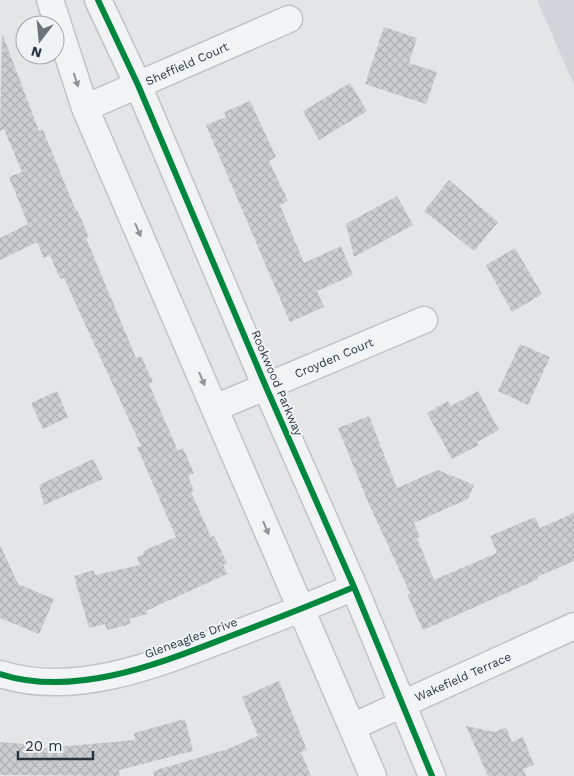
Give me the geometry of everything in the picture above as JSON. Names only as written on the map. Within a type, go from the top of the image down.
[{"type":"street","points":[[50,0],[85,108],[373,776]]},
{"type":"street","name":"Rookwood Parkway","points":[[98,0],[138,86],[266,387],[354,587],[401,705],[432,776]]},
{"type":"street","name":"Sheffield Court","points":[[85,108],[289,19]]},
{"type":"street","name":"Croyden Court","points":[[215,408],[424,320]]},
{"type":"street","name":"Gleneagles Drive","points":[[0,674],[13,678],[44,682],[89,679],[151,666],[300,610],[354,587]]},
{"type":"street","name":"Wakefield Terrace","points":[[352,727],[574,626]]},
{"type":"shaded area","points":[[537,0],[574,0],[574,85]]},
{"type":"building","points":[[384,27],[417,38],[409,63],[437,72],[426,104],[365,84]]},
{"type":"building","points":[[2,33],[39,131],[43,130],[76,211],[89,237],[86,238],[136,358],[141,356],[153,382],[149,384],[178,451],[183,448],[194,473],[188,476],[194,491],[191,492],[211,537],[214,536],[227,563],[223,565],[227,574],[146,611],[147,614],[129,619],[131,624],[107,630],[105,624],[89,628],[74,576],[94,570],[95,575],[140,565],[137,557],[144,554],[143,551],[176,537],[137,447],[141,446],[64,278],[60,279],[50,255],[44,258],[37,242],[0,260],[0,238],[28,224],[9,177],[22,172],[4,129],[0,131]]},
{"type":"building","points":[[350,83],[367,111],[319,140],[303,111]]},
{"type":"building","points":[[250,101],[276,157],[269,161],[288,201],[280,205],[304,263],[341,246],[353,275],[317,291],[324,307],[290,322],[206,125],[226,117],[224,112]]},
{"type":"building","points":[[449,180],[498,222],[474,251],[424,211]]},
{"type":"building","points":[[397,196],[413,225],[354,257],[346,224]]},
{"type":"building","points":[[515,248],[542,294],[512,312],[486,265]]},
{"type":"building","points":[[520,344],[550,357],[528,405],[498,391]]},
{"type":"building","points":[[57,391],[68,417],[43,429],[31,403]]},
{"type":"building","points":[[478,391],[499,430],[477,442],[479,445],[452,459],[427,413],[448,401],[451,406]]},
{"type":"building","points":[[369,416],[397,488],[438,470],[474,485],[468,499],[414,523],[420,537],[417,538],[434,580],[497,553],[490,536],[535,517],[540,528],[574,513],[574,561],[423,630],[407,594],[410,593],[368,502],[338,428]]},
{"type":"building","points":[[93,459],[103,479],[44,505],[39,485]]},
{"type":"building","points":[[0,545],[18,584],[54,599],[39,634],[0,618]]},
{"type":"building","points":[[279,681],[307,750],[301,752],[311,776],[154,776],[153,771],[228,749],[258,736],[242,697]]},
{"type":"building","points":[[185,719],[193,751],[119,770],[120,776],[0,775],[0,742],[36,745],[35,749],[135,740],[134,733]]},
{"type":"building","points":[[466,726],[495,732],[506,727],[512,742],[523,737],[534,765],[523,769],[526,776],[488,776]]},
{"type":"cycle path","points":[[98,0],[138,85],[266,387],[354,587],[432,776]]},
{"type":"cycle path","points":[[0,674],[28,680],[57,682],[87,680],[116,675],[173,658],[354,587]]}]
